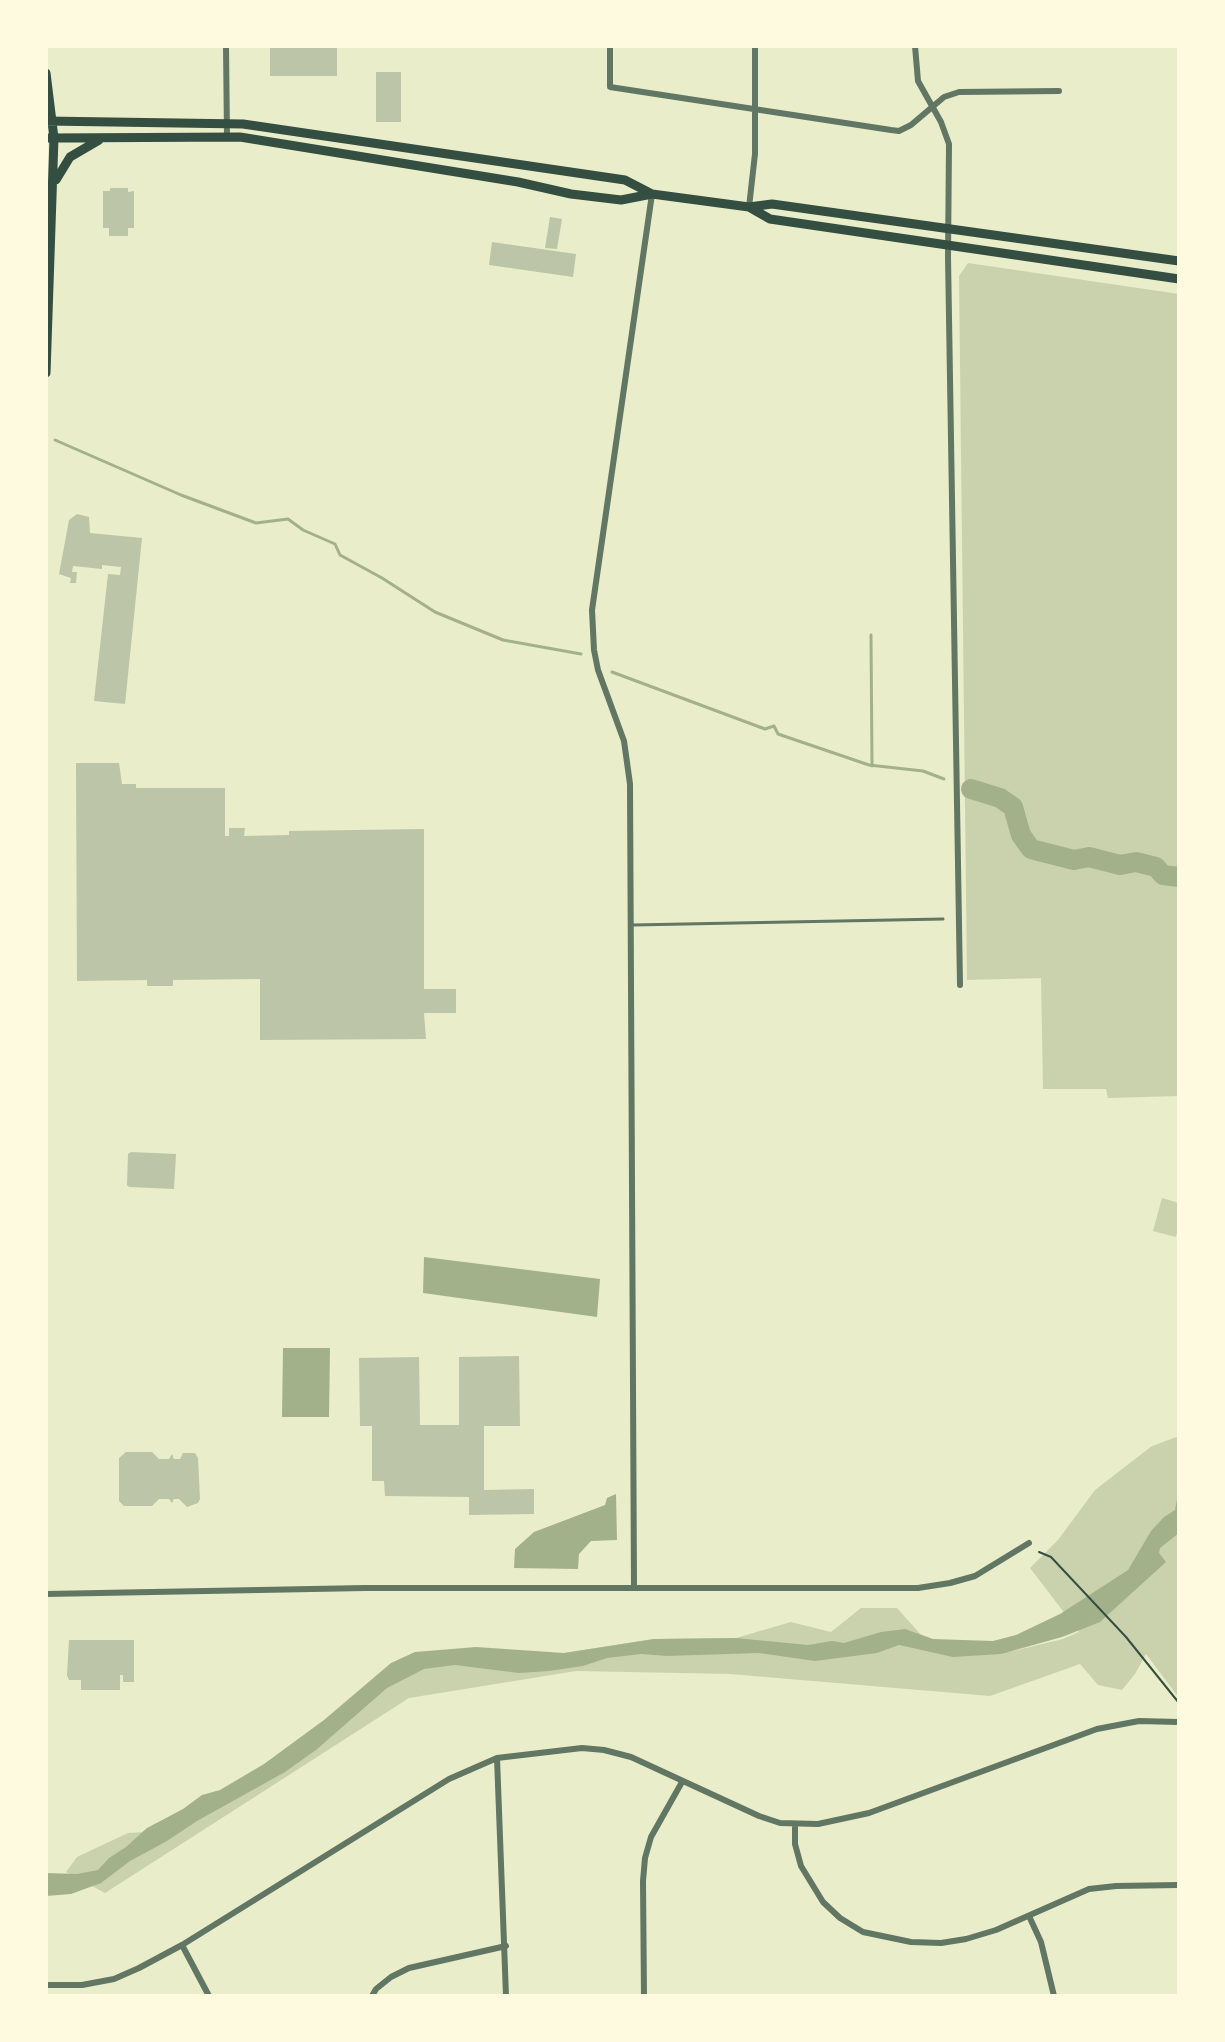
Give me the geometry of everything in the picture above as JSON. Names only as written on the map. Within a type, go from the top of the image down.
[{"type":"main road","points":[[46,73],[53,187],[46,373]]},
{"type":"main road","points":[[49,121],[228,123],[625,180],[652,194]]},
{"type":"main road","points":[[50,138],[227,137],[518,182],[571,194],[621,200],[652,194],[749,207],[772,204],[1179,261]]},
{"type":"main road","points":[[53,187],[59,171],[70,157],[102,139]]},
{"type":"main road","points":[[46,206],[51,217]]},
{"type":"main road","points":[[749,207],[770,219],[1179,279]]},
{"type":"street","points":[[226,46],[227,137]]},
{"type":"street","points":[[610,46],[610,87],[899,131],[944,97],[959,92],[1059,91]]},
{"type":"street","points":[[749,207],[755,154],[755,46]]},
{"type":"street","points":[[915,46],[918,81],[949,144],[960,985]]},
{"type":"street","points":[[634,1587],[629,925],[631,815],[628,760],[598,670],[592,610],[652,194]]},
{"type":"street","points":[[46,1594],[365,1588],[918,1588],[975,1576],[1029,1543]]},
{"type":"street","points":[[46,1985],[82,1985],[114,1979],[182,1945],[449,1779],[497,1758],[582,1748],[604,1750],[631,1757],[759,1816],[780,1823],[818,1824],[869,1813],[1097,1729],[1139,1721],[1179,1722]]},
{"type":"street","points":[[497,1758],[506,1996]]},
{"type":"street","points":[[644,1996],[645,1858],[651,1837],[682,1782]]},
{"type":"street","points":[[795,1824],[795,1844],[811,1886],[823,1902],[840,1918],[863,1932],[911,1942],[941,1943],[966,1939],[1029,1916],[1089,1889],[1179,1885]]},
{"type":"street","points":[[1029,1916],[1041,1942],[1054,1996]]},
{"type":"street","points":[[182,1945],[209,1996]]},
{"type":"street","points":[[372,1996],[391,1977],[409,1968],[506,1946]]},
{"type":"lane","points":[[629,925],[943,919]]},
{"type":"path","points":[[1039,1552],[1051,1557],[1064,1570],[1126,1637],[1179,1703]]},
{"type":"shaded area","points":[[968,263],[1179,294],[1179,1096],[1108,1098],[1106,1089],[1043,1089],[1041,978],[967,980],[959,276]]},
{"type":"shaded area","points":[[1162,1198],[1179,1203],[1176,1237],[1153,1231]]},
{"type":"shaded area","points":[[424,1257],[600,1279],[597,1317],[423,1293]]},
{"type":"shaded area","points":[[283,1348],[330,1348],[329,1417],[282,1417]]},
{"type":"shaded area","points":[[1179,1436],[1179,1698],[1146,1654],[1122,1690],[1098,1685],[1080,1664],[990,1696],[730,1674],[576,1671],[409,1698],[105,1893],[66,1872],[77,1857],[128,1833],[145,1832],[239,1782],[320,1729],[408,1656],[564,1653],[654,1639],[736,1638],[791,1622],[831,1632],[861,1608],[897,1608],[923,1637],[956,1652],[1013,1651],[1063,1639],[1079,1632],[1030,1568],[1058,1540],[1095,1490],[1152,1446]]},
{"type":"shaded area","points":[[1179,1488],[1179,1533],[1160,1548],[1159,1553],[1166,1562],[1100,1622],[1062,1637],[1001,1654],[953,1657],[899,1645],[877,1653],[815,1661],[759,1653],[641,1654],[549,1671],[519,1673],[455,1665],[424,1669],[387,1688],[316,1750],[285,1772],[130,1861],[101,1883],[71,1894],[46,1896],[46,1873],[77,1874],[98,1870],[147,1828],[202,1795],[220,1790],[264,1764],[324,1720],[391,1663],[415,1652],[476,1647],[564,1653],[654,1639],[736,1638],[808,1645],[832,1641],[844,1643],[881,1632],[905,1629],[933,1639],[993,1641],[1016,1635],[1060,1614],[1128,1570],[1151,1531],[1175,1510]]},
{"type":"shaded area","points":[[616,1494],[617,1540],[591,1541],[579,1554],[578,1569],[514,1568],[515,1549],[534,1532],[605,1505],[607,1498]]},
{"type":"building","points":[[270,46],[337,46],[337,76],[270,76]]},
{"type":"building","points":[[376,72],[401,72],[401,122],[376,122]]},
{"type":"building","points":[[110,188],[134,191],[134,228],[128,228],[128,236],[109,236],[109,228],[103,228],[103,191],[110,191]]},
{"type":"building","points":[[550,217],[562,219],[557,249],[545,248]]},
{"type":"building","points":[[492,242],[576,254],[573,277],[489,265]]},
{"type":"building","points":[[77,514],[89,517],[90,533],[142,538],[125,704],[94,701],[108,574],[120,575],[121,567],[73,566],[72,572],[77,572],[76,583],[70,583],[71,578],[59,574],[69,520]]},
{"type":"building","points":[[76,763],[119,763],[122,784],[136,784],[136,788],[225,788],[225,836],[229,836],[229,828],[245,828],[244,836],[289,835],[289,831],[424,829],[424,989],[456,989],[456,1013],[424,1013],[426,1039],[260,1040],[260,979],[173,980],[173,986],[147,986],[147,980],[77,981]]},
{"type":"building","points":[[128,1154],[176,1154],[174,1189],[129,1187]]},
{"type":"building","points":[[519,1356],[520,1426],[484,1426],[484,1490],[534,1489],[534,1514],[469,1515],[469,1497],[385,1496],[384,1481],[372,1481],[372,1426],[360,1426],[359,1358],[419,1357],[420,1425],[459,1425],[459,1357]]},
{"type":"building","points":[[126,1452],[152,1452],[159,1459],[169,1459],[172,1454],[174,1459],[180,1459],[183,1453],[195,1453],[198,1458],[198,1503],[187,1507],[179,1499],[174,1499],[172,1503],[169,1499],[159,1499],[152,1506],[124,1506],[119,1501],[119,1458]]},
{"type":"building","points":[[69,1640],[134,1640],[134,1682],[123,1682],[123,1675],[120,1675],[120,1690],[81,1690],[81,1680],[69,1680],[67,1675]]},
{"type":"waterway","points":[[55,440],[181,495],[256,523],[288,519],[303,530],[335,544],[340,555],[435,612],[503,640],[581,654]]},
{"type":"waterway","points":[[871,635],[872,766]]},
{"type":"waterway","points":[[612,672],[765,729],[774,726],[778,734],[869,765],[923,771],[944,779]]},
{"type":"waterway","points":[[971,789],[1000,798],[1013,807],[1021,835],[1031,849],[1074,860],[1089,857],[1120,865],[1136,862],[1156,867],[1163,875],[1179,877]]}]
